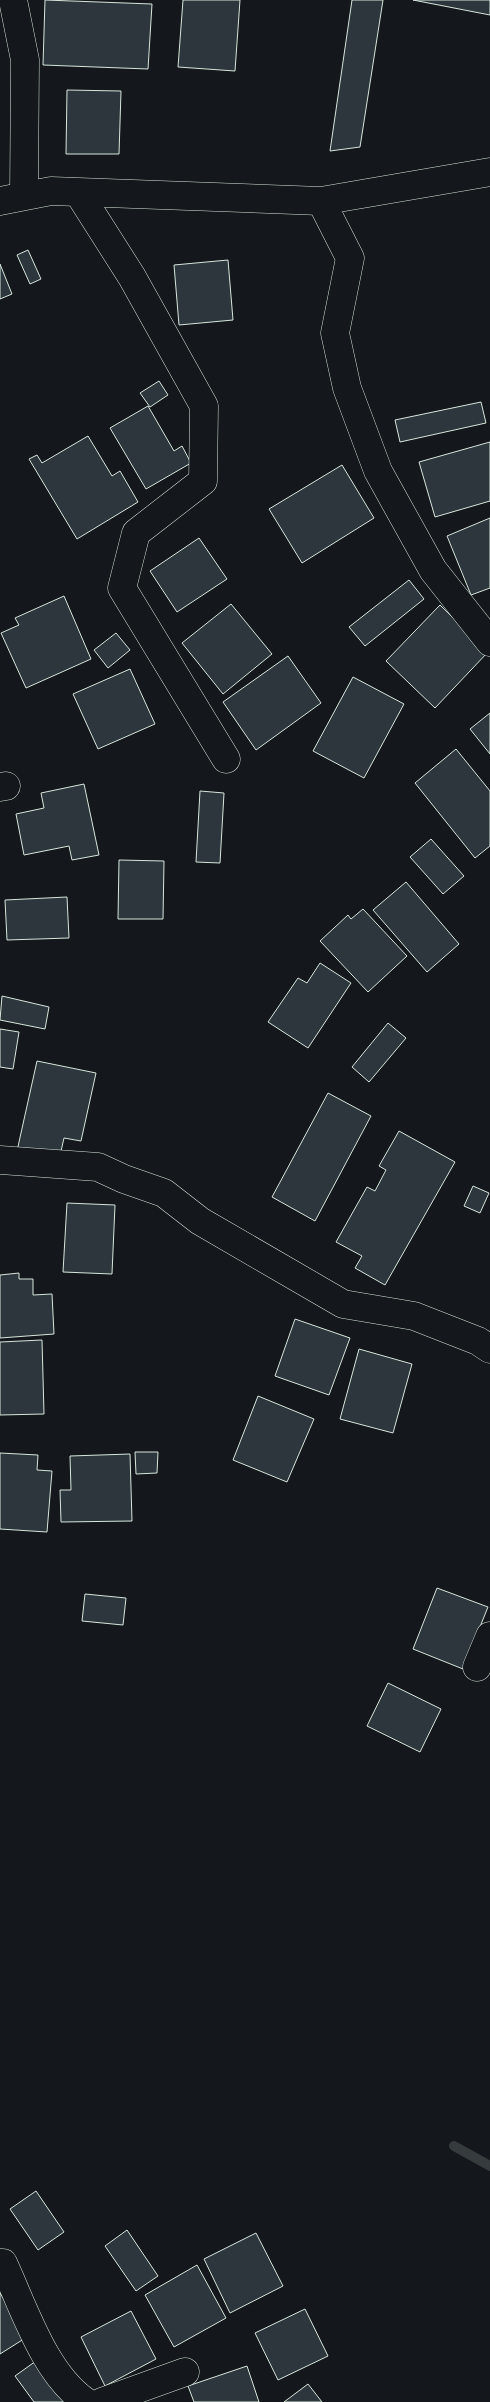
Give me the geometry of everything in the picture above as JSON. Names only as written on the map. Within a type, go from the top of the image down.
[{"type":"street","points":[[13,0],[25,60],[12,198],[51,191],[321,201],[490,172]]},
{"type":"street","points":[[78,192],[132,278],[204,406],[203,481],[136,533],[122,588],[226,758]]},
{"type":"street","points":[[321,201],[350,258],[336,333],[347,388],[378,471],[433,570],[490,642]]},
{"type":"street","points":[[0,1160],[98,1167],[124,1179],[164,1193],[200,1221],[342,1304],[414,1316],[478,1341],[490,1349]]},
{"type":"street","points":[[477,1667],[490,1636]]},
{"type":"street","points":[[0,2263],[3,2263],[47,2358],[71,2392],[86,2402]]},
{"type":"street","points":[[102,2402],[184,2372]]},
{"type":"building","points":[[45,0],[152,4],[148,69],[43,65]]},
{"type":"building","points":[[183,0],[240,0],[235,71],[178,67]]},
{"type":"building","points":[[352,0],[383,0],[360,147],[330,151]]},
{"type":"building","points":[[413,0],[490,0],[490,15]]},
{"type":"building","points":[[67,90],[121,91],[119,154],[66,154]]},
{"type":"building","points":[[28,250],[41,279],[30,284],[17,255]]},
{"type":"building","points":[[228,260],[233,320],[179,325],[174,265]]},
{"type":"building","points":[[0,264],[12,294],[0,299]]},
{"type":"building","points":[[159,381],[168,395],[150,407],[140,393]]},
{"type":"building","points":[[481,402],[486,423],[400,442],[395,420]]},
{"type":"building","points":[[148,406],[174,451],[182,446],[191,463],[146,489],[110,428]]},
{"type":"building","points":[[88,436],[112,476],[120,471],[138,502],[77,539],[29,459],[37,455],[42,463]]},
{"type":"building","points":[[490,442],[490,501],[435,517],[419,462]]},
{"type":"building","points":[[342,465],[374,518],[302,563],[269,509]]},
{"type":"building","points":[[490,518],[490,588],[471,595],[447,536]]},
{"type":"building","points":[[199,538],[227,579],[177,612],[150,571]]},
{"type":"building","points":[[409,580],[424,599],[365,646],[349,627]]},
{"type":"building","points":[[64,596],[91,659],[26,688],[1,633],[19,625],[15,618]]},
{"type":"building","points":[[231,604],[272,654],[223,694],[182,643]]},
{"type":"building","points":[[440,605],[488,652],[435,708],[386,661]]},
{"type":"building","points":[[116,633],[130,650],[108,668],[94,650]]},
{"type":"building","points":[[288,656],[321,703],[256,750],[223,702]]},
{"type":"building","points":[[130,669],[155,724],[98,749],[73,694]]},
{"type":"building","points":[[353,677],[404,704],[364,778],[313,751]]},
{"type":"building","points":[[490,713],[490,754],[470,729]]},
{"type":"building","points":[[456,749],[490,791],[490,846],[475,858],[415,783]]},
{"type":"building","points":[[84,784],[99,855],[72,860],[69,846],[24,855],[16,814],[44,808],[41,793]]},
{"type":"building","points":[[200,791],[224,793],[220,863],[196,862]]},
{"type":"building","points":[[431,839],[464,876],[443,894],[410,857]]},
{"type":"building","points":[[119,860],[164,861],[163,919],[118,919]]},
{"type":"building","points":[[406,882],[459,944],[427,972],[373,910]]},
{"type":"building","points":[[67,897],[69,938],[7,940],[5,900]]},
{"type":"building","points":[[363,909],[407,956],[368,992],[320,941],[348,915],[351,919]]},
{"type":"building","points":[[320,963],[351,983],[308,1048],[268,1022],[298,978],[307,983]]},
{"type":"building","points":[[2,996],[49,1007],[45,1029],[0,1020]]},
{"type":"building","points":[[388,1023],[406,1038],[369,1082],[352,1067]]},
{"type":"building","points":[[0,1029],[19,1032],[13,1069],[0,1067]]},
{"type":"building","points":[[37,1061],[96,1073],[81,1141],[64,1138],[59,1160],[17,1151]]},
{"type":"building","points":[[328,1093],[371,1116],[315,1221],[272,1197]]},
{"type":"building","points":[[399,1131],[455,1162],[385,1285],[355,1268],[362,1256],[336,1242],[367,1187],[375,1191],[386,1170],[379,1166]]},
{"type":"building","points":[[473,1186],[489,1193],[480,1213],[464,1206]]},
{"type":"building","points":[[67,1203],[115,1205],[112,1274],[63,1272]]},
{"type":"building","points":[[19,1273],[19,1279],[33,1279],[33,1295],[52,1294],[54,1334],[0,1338],[0,1275]]},
{"type":"building","points":[[295,1319],[350,1338],[329,1395],[275,1376]]},
{"type":"building","points":[[42,1340],[44,1414],[0,1415],[0,1342]]},
{"type":"building","points":[[359,1349],[412,1364],[393,1433],[340,1419]]},
{"type":"building","points":[[258,1396],[314,1419],[287,1482],[233,1460]]},
{"type":"building","points":[[135,1452],[158,1452],[157,1473],[136,1474]]},
{"type":"building","points":[[0,1453],[38,1455],[37,1470],[52,1471],[47,1532],[0,1529]]},
{"type":"building","points":[[130,1454],[132,1521],[61,1522],[60,1490],[71,1490],[70,1456]]},
{"type":"building","points":[[437,1588],[488,1607],[463,1669],[413,1649]]},
{"type":"building","points":[[85,1594],[126,1598],[123,1625],[82,1621]]},
{"type":"building","points":[[388,1683],[441,1709],[420,1752],[367,1726]]},
{"type":"building","points":[[36,2191],[64,2232],[38,2250],[10,2209]]},
{"type":"building","points":[[127,2230],[158,2276],[136,2291],[105,2246]]},
{"type":"building","points":[[256,2233],[283,2286],[230,2313],[204,2259]]},
{"type":"building","points":[[197,2265],[226,2318],[174,2347],[145,2295]]},
{"type":"building","points":[[0,2293],[27,2337],[0,2354]]},
{"type":"building","points":[[305,2309],[328,2356],[278,2380],[255,2333]]},
{"type":"building","points":[[131,2311],[156,2359],[105,2386],[81,2337]]},
{"type":"building","points":[[36,2361],[64,2402],[34,2402],[15,2376]]},
{"type":"building","points":[[247,2366],[259,2402],[194,2402],[188,2386]]},
{"type":"building","points":[[308,2384],[322,2402],[284,2402]]},
{"type":"waterway","points":[[454,2146],[490,2166]]}]
